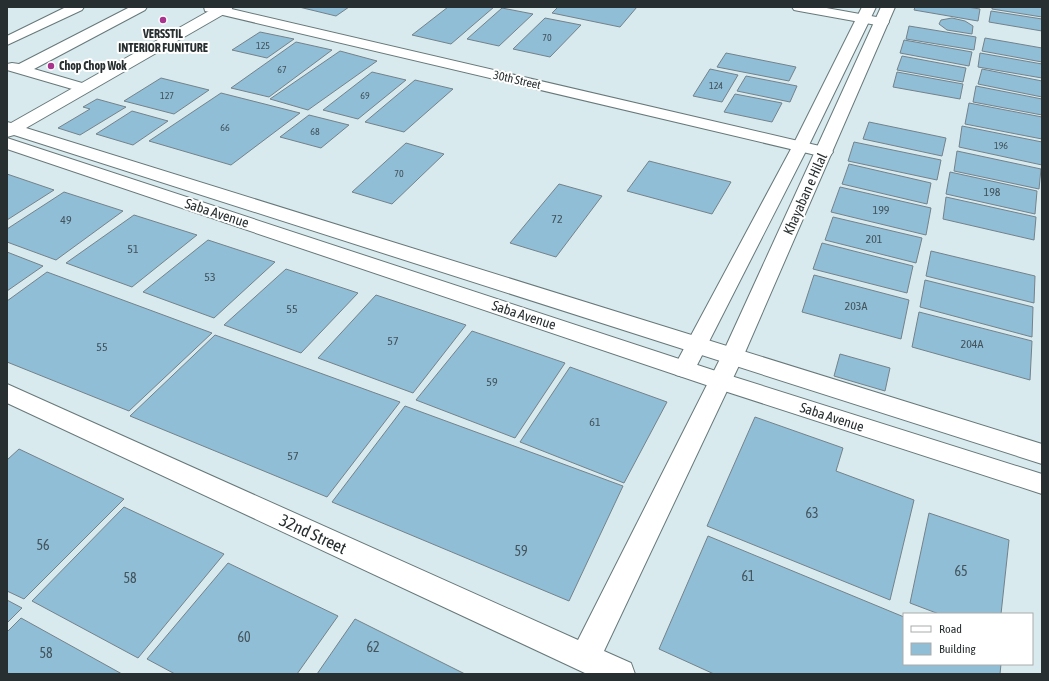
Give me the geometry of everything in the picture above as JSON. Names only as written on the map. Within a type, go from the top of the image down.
[{"type":"street","points":[[7,41],[77,7]]},
{"type":"street","points":[[13,68],[140,7]]},
{"type":"street","points":[[799,7],[866,13],[882,22]]},
{"type":"street","name":"Khayaban e Hilal","points":[[585,658],[732,357],[888,7]]},
{"type":"street","points":[[8,130],[69,83],[217,8]]},
{"type":"street","points":[[8,130],[84,88],[217,8]]},
{"type":"street","name":"30th Street","points":[[217,8],[824,152]]},
{"type":"street","name":"Khayaban e Hilal","points":[[684,369],[800,146],[866,13]]},
{"type":"street","points":[[13,68],[84,88]]},
{"type":"street","name":"Saba Avenue","points":[[8,130],[1042,454]]},
{"type":"street","name":"Saba Avenue","points":[[8,130],[684,369],[1042,484]]},
{"type":"street","name":"32nd Street","points":[[7,393],[620,674]]},
{"type":"building","points":[[299,7],[349,7],[336,16]]},
{"type":"building","points":[[448,7],[494,7],[451,44],[412,35]]},
{"type":"building","points":[[558,7],[637,7],[620,27],[552,13]]},
{"type":"building","points":[[915,7],[967,7],[980,9],[978,21],[914,10]]},
{"type":"building","points":[[992,7],[1042,7],[1042,17],[992,9]]},
{"type":"building","points":[[502,8],[533,14],[499,46],[467,39]]},
{"type":"building","points":[[991,11],[1042,19],[1042,31],[989,22]]},
{"type":"building","points":[[545,18],[581,25],[550,57],[513,49]]},
{"type":"building","points":[[952,18],[965,21],[973,26],[972,34],[947,30],[939,24],[941,20]]},
{"type":"building","points":[[909,26],[976,37],[974,50],[906,39]]},
{"type":"building","points":[[260,32],[294,39],[267,58],[232,50]]},
{"type":"building","points":[[985,38],[1042,48],[1042,62],[982,51]]},
{"type":"building","points":[[904,40],[972,52],[969,66],[900,53]]},
{"type":"building","points":[[296,42],[332,50],[269,97],[231,88]]},
{"type":"building","points":[[340,51],[377,61],[308,110],[270,99]]},
{"type":"building","points":[[726,53],[796,67],[789,81],[717,67]]},
{"type":"building","points":[[980,53],[1042,64],[1042,78],[978,67]]},
{"type":"building","points":[[902,56],[966,68],[963,82],[897,70]]},
{"type":"building","points":[[710,69],[738,75],[722,102],[693,96]]},
{"type":"building","points":[[982,69],[1042,81],[1042,97],[978,84]]},
{"type":"building","points":[[372,72],[406,80],[358,119],[323,110]]},
{"type":"building","points":[[897,72],[963,84],[960,99],[893,87]]},
{"type":"building","points":[[746,76],[797,86],[790,102],[737,91]]},
{"type":"building","points":[[161,78],[209,90],[174,114],[124,101]]},
{"type":"building","points":[[415,80],[453,89],[404,132],[365,122]]},
{"type":"building","points":[[976,86],[1042,99],[1042,115],[973,102]]},
{"type":"building","points":[[221,93],[300,113],[231,165],[149,141]]},
{"type":"building","points":[[735,94],[782,103],[772,122],[724,112]]},
{"type":"building","points":[[97,99],[126,107],[80,135],[58,128],[90,109],[83,107]]},
{"type":"building","points":[[969,103],[1042,117],[1042,139],[965,124]]},
{"type":"building","points":[[132,111],[168,121],[133,145],[96,134]]},
{"type":"building","points":[[309,115],[349,125],[321,148],[280,137]]},
{"type":"building","points":[[869,122],[946,138],[942,156],[863,139]]},
{"type":"building","points":[[962,126],[1042,142],[1042,165],[959,147]]},
{"type":"building","points":[[854,142],[941,160],[937,180],[848,161]]},
{"type":"building","points":[[406,143],[444,154],[392,204],[352,192]]},
{"type":"building","points":[[957,151],[1041,169],[1039,189],[954,171]]},
{"type":"building","points":[[649,161],[731,182],[712,214],[627,191]]},
{"type":"building","points":[[849,164],[931,183],[927,204],[842,184]]},
{"type":"building","points":[[950,172],[1037,191],[1035,214],[946,194]]},
{"type":"building","points":[[7,174],[54,190],[7,220]]},
{"type":"building","points":[[559,184],[602,196],[556,257],[510,243]]},
{"type":"building","points":[[840,187],[931,208],[926,235],[831,212]]},
{"type":"building","points":[[64,192],[123,211],[56,260],[7,242],[7,229]]},
{"type":"building","points":[[946,197],[1036,217],[1034,240],[943,219]]},
{"type":"building","points":[[134,215],[197,235],[132,287],[66,263]]},
{"type":"building","points":[[833,217],[922,238],[916,263],[825,240]]},
{"type":"building","points":[[208,240],[275,262],[214,318],[143,292]]},
{"type":"building","points":[[822,243],[913,266],[907,293],[813,269]]},
{"type":"building","points":[[931,251],[1035,276],[1034,303],[926,276]]},
{"type":"building","points":[[7,252],[43,266],[7,291]]},
{"type":"building","points":[[286,269],[358,293],[301,353],[224,325]]},
{"type":"building","points":[[47,272],[212,333],[129,411],[7,362],[7,301]]},
{"type":"building","points":[[814,275],[909,300],[901,339],[802,312]]},
{"type":"building","points":[[925,280],[1033,307],[1032,337],[920,307]]},
{"type":"building","points":[[376,295],[466,325],[413,393],[318,358]]},
{"type":"building","points":[[919,312],[1032,341],[1030,380],[912,347]]},
{"type":"building","points":[[472,331],[565,363],[515,438],[416,400]]},
{"type":"building","points":[[215,335],[400,402],[327,497],[130,416]]},
{"type":"building","points":[[840,354],[890,368],[885,391],[834,376]]},
{"type":"building","points":[[570,367],[667,402],[624,483],[520,442]]},
{"type":"building","points":[[405,406],[623,486],[569,601],[332,502]]},
{"type":"building","points":[[755,417],[843,448],[836,471],[914,500],[890,600],[707,526]]},
{"type":"building","points":[[19,449],[124,499],[24,599],[7,591],[7,460]]},
{"type":"building","points":[[124,507],[224,554],[138,658],[32,601]]},
{"type":"building","points":[[929,513],[1009,540],[1001,613],[936,613],[910,603]]},
{"type":"building","points":[[708,536],[903,617],[903,665],[1001,665],[1000,674],[714,674],[659,649]]},
{"type":"building","points":[[228,563],[338,616],[297,674],[175,674],[147,659]]},
{"type":"building","points":[[7,600],[22,608],[7,623]]},
{"type":"building","points":[[21,618],[122,674],[7,674],[7,632]]},
{"type":"building","points":[[355,619],[465,674],[317,674]]},
{"type":"place","name":"VERSSTIL INTERIOR FUNITURE","points":[[163,20]]},
{"type":"place","name":"Chop Chop Wok","points":[[51,66]]}]
